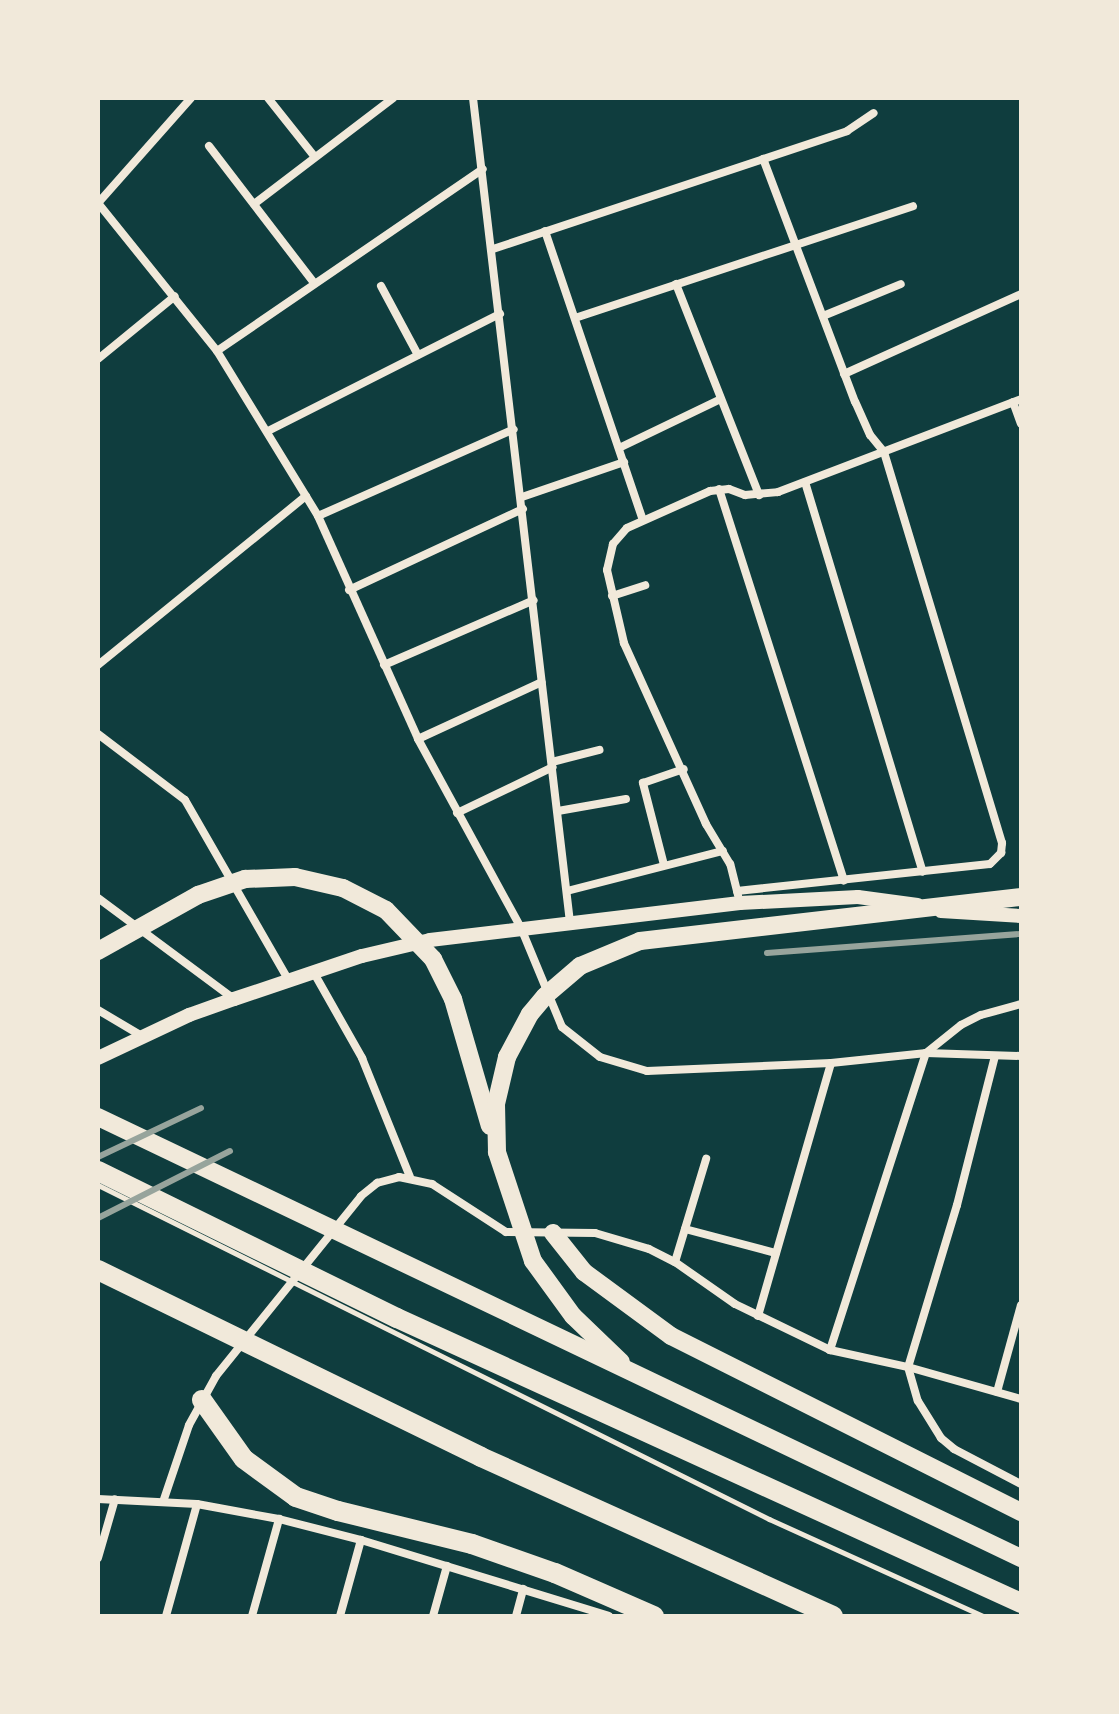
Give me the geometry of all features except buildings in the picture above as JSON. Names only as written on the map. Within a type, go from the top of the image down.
[{"type":"highway","points":[[98,951],[198,895],[245,879],[307,879],[366,898],[419,941],[444,978],[524,1240],[545,1280],[573,1316],[638,1378]]},
{"type":"highway","points":[[497,1152],[496,1104],[500,1080],[517,1035],[545,996],[599,956],[661,937],[1021,897]]},
{"type":"highway","points":[[98,1117],[638,1378],[1021,1558]]},
{"type":"highway","points":[[98,1171],[397,1318],[1021,1603]]},
{"type":"highway","points":[[553,1233],[584,1272],[671,1336],[1021,1512]]},
{"type":"highway","points":[[98,1270],[495,1463],[833,1616]]},
{"type":"highway","points":[[202,1400],[244,1459],[296,1497],[500,1553],[654,1616]]},
{"type":"main road","points":[[98,1058],[142,1036],[234,999],[407,945],[738,897],[858,897],[939,911],[1021,916]]},
{"type":"street","points":[[191,98],[98,203],[217,351],[318,516],[418,739],[521,928],[562,1027],[600,1057],[623,1066],[670,1072],[831,1063],[926,1053],[1021,1056]]},
{"type":"street","points":[[268,98],[315,157]]},
{"type":"street","points":[[254,204],[393,98]]},
{"type":"street","points":[[473,98],[570,923]]},
{"type":"street","points":[[493,249],[847,131],[874,113]]},
{"type":"street","points":[[209,146],[314,283]]},
{"type":"street","points":[[763,159],[844,374],[870,435],[884,452],[1002,843],[996,860],[990,864],[738,897],[723,851],[706,824],[684,769],[638,680],[607,570],[609,552],[618,535],[643,520],[719,489],[759,495],[778,492],[884,452],[1017,401],[1021,424]]},
{"type":"street","points":[[217,351],[483,169]]},
{"type":"street","points":[[575,318],[913,206]]},
{"type":"street","points":[[545,231],[643,520]]},
{"type":"street","points":[[676,284],[759,495]]},
{"type":"street","points":[[823,316],[901,284]]},
{"type":"street","points":[[381,286],[418,355]]},
{"type":"street","points":[[844,374],[1021,294]]},
{"type":"street","points":[[98,359],[175,296]]},
{"type":"street","points":[[268,431],[500,314]]},
{"type":"street","points":[[619,448],[721,399]]},
{"type":"street","points":[[318,516],[514,429]]},
{"type":"street","points":[[522,497],[624,462]]},
{"type":"street","points":[[805,482],[923,872]]},
{"type":"street","points":[[719,489],[844,881]]},
{"type":"street","points":[[98,665],[306,496]]},
{"type":"street","points":[[349,590],[523,509]]},
{"type":"street","points":[[612,596],[645,585]]},
{"type":"street","points":[[384,665],[534,600]]},
{"type":"street","points":[[418,739],[542,682]]},
{"type":"street","points":[[98,734],[185,800],[289,981]]},
{"type":"street","points":[[457,813],[552,764],[599,750]]},
{"type":"street","points":[[664,865],[643,783],[684,769]]},
{"type":"street","points":[[558,811],[626,799]]},
{"type":"street","points":[[567,891],[723,851]]},
{"type":"street","points":[[98,898],[234,999]]},
{"type":"street","points":[[314,973],[362,1058],[410,1177]]},
{"type":"street","points":[[830,1350],[926,1053],[971,1020],[1021,1004]]},
{"type":"street","points":[[98,1010],[142,1036]]},
{"type":"street","points":[[995,1056],[957,1205],[908,1367],[918,1401],[941,1438],[968,1457],[1021,1484]]},
{"type":"street","points":[[758,1316],[831,1063]]},
{"type":"street","points":[[675,1262],[706,1159]]},
{"type":"street","points":[[163,1502],[178,1450],[202,1400],[233,1353],[361,1196],[387,1179],[410,1177],[432,1184],[506,1232],[595,1233],[621,1239],[675,1262],[712,1290],[830,1350],[908,1367],[1021,1399]]},
{"type":"street","points":[[685,1229],[776,1253]]},
{"type":"street","points":[[997,1392],[1021,1305]]},
{"type":"street","points":[[98,1499],[197,1504],[279,1519],[361,1540],[609,1616]]},
{"type":"street","points":[[98,1558],[115,1499]]},
{"type":"street","points":[[166,1616],[197,1504]]},
{"type":"street","points":[[252,1616],[279,1519]]},
{"type":"street","points":[[340,1616],[361,1540]]},
{"type":"street","points":[[433,1616],[447,1566]]},
{"type":"street","points":[[516,1616],[523,1589]]},
{"type":"lane","points":[[98,1185],[769,1519],[983,1616]]},
{"type":"railway","points":[[767,953],[1021,934]]},
{"type":"railway","points":[[98,1157],[201,1108]]},
{"type":"railway","points":[[98,1218],[230,1151]]}]
